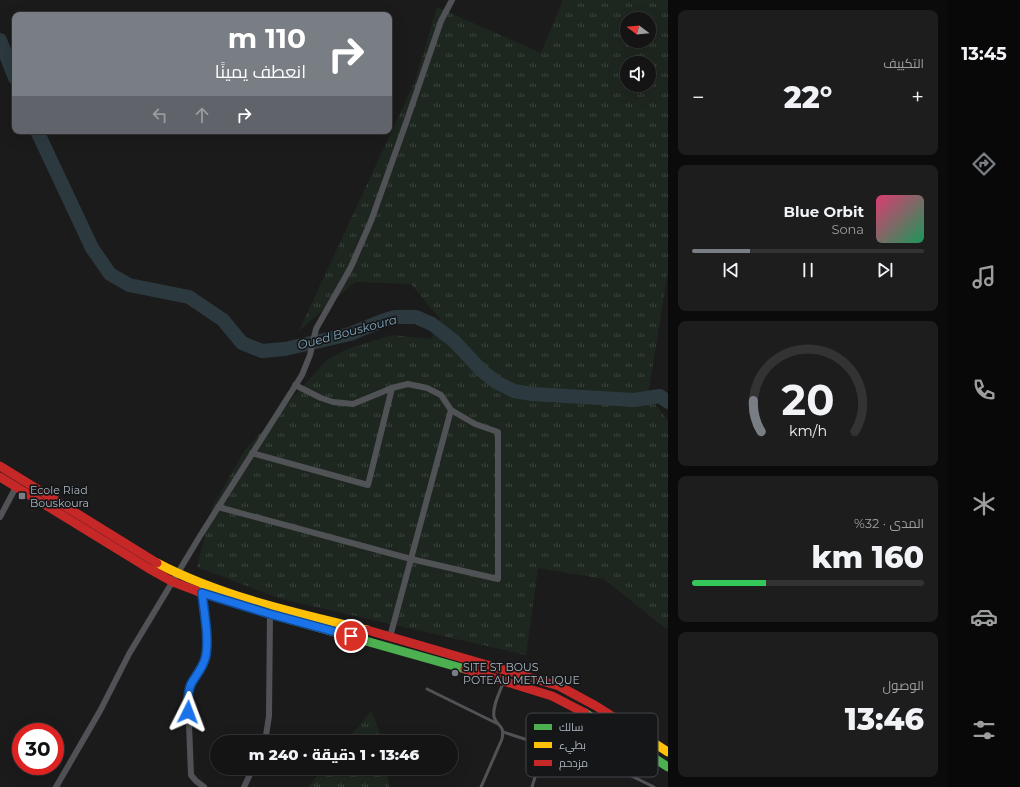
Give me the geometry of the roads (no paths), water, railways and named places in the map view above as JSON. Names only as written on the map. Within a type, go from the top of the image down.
[{"type":"street","points":[[56,787],[100,711],[129,654],[218,507],[302,375],[320,323],[364,240],[441,21],[452,0]]},
{"type":"street","points":[[218,507],[411,559],[498,579],[498,432],[475,424],[451,410],[441,395],[427,388],[408,384],[392,388],[353,404],[333,402],[321,398],[295,385]]},
{"type":"street","points":[[252,453],[368,485],[392,388]]},
{"type":"street","points":[[390,637],[451,410]]},
{"type":"street","points":[[0,466],[152,560],[175,578],[202,593],[540,692],[568,703],[585,713]]},
{"type":"street","points":[[0,477],[148,568],[175,578],[390,637],[559,686],[607,713]]},
{"type":"street","points":[[0,517],[16,487]]},
{"type":"street","points":[[202,593],[206,653],[201,669],[189,690],[188,712],[191,775],[204,787]]},
{"type":"street","points":[[266,735],[269,716],[270,614]]},
{"type":"street","points":[[658,746],[668,752]]},
{"type":"street","points":[[658,760],[668,767]]},
{"type":"street","points":[[244,787],[250,775]]},
{"type":"lane","points":[[481,787],[499,748],[503,732],[494,712],[503,681]]},
{"type":"lane","points":[[427,689],[500,724]]},
{"type":"lane","points":[[503,732],[526,739]]},
{"type":"lane","points":[[532,787],[535,777]]},
{"type":"lane","points":[[634,777],[654,787]]},
{"type":"waterway","name":"Oued Bouskoura","points":[[0,40],[12,70]]},
{"type":"waterway","name":"Oued Bouskoura","points":[[38,134],[92,248],[110,274],[129,285],[189,297],[223,320],[242,343],[262,351],[285,349],[350,334],[395,317],[416,317],[432,324],[454,341],[481,370],[496,382],[514,391],[532,394],[634,400],[660,396],[668,402]]},
{"type":"place","name":"Ecole Riad Bouskoura","points":[[22,496]]},
{"type":"place","name":"SITE ST BOUS POTEAU METALIQUE","points":[[455,673]]}]
